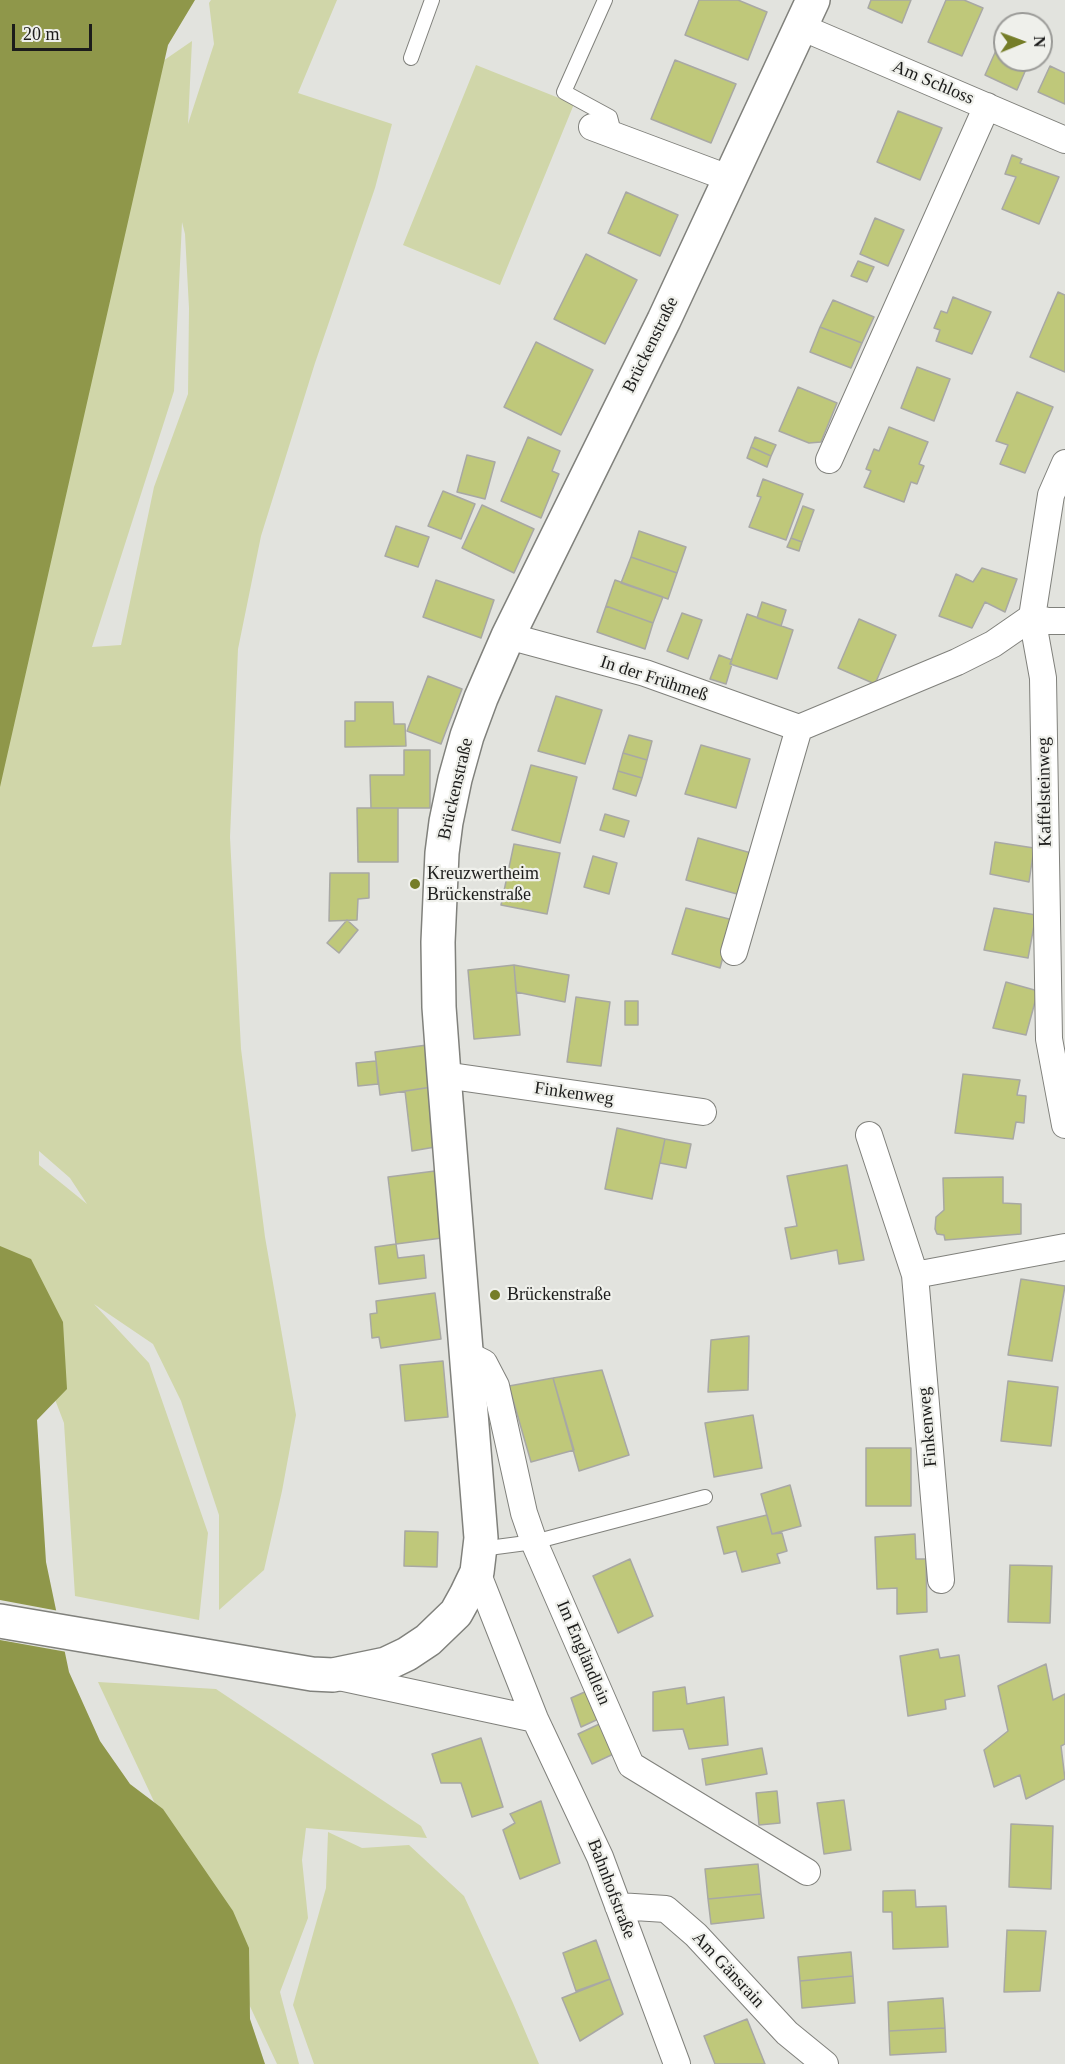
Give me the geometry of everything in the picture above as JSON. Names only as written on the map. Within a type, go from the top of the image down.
[{"type":"street","name":"Am Schloss","points":[[807,14],[987,106],[1065,140]]},
{"type":"street","name":"Brückenstraße","points":[[479,1561],[440,1007],[439,889],[446,822],[468,736],[508,636],[731,179],[807,14]]},
{"type":"street","points":[[829,460],[987,106]]},
{"type":"street","points":[[592,128],[731,179]]},
{"type":"street","name":"Kaffelsteinweg","points":[[1065,463],[1051,495],[1032,617],[1043,678],[1049,1039],[1065,1125]]},
{"type":"street","points":[[734,952],[799,728],[957,662],[993,644],[1032,617],[1048,621],[1065,621]]},
{"type":"street","name":"In der Frühmeß","points":[[508,636],[645,673],[799,728]]},
{"type":"street","name":"Finkenweg","points":[[444,1075],[703,1112]]},
{"type":"street","name":"Finkenweg","points":[[869,1135],[915,1275],[941,1580]]},
{"type":"street","points":[[915,1275],[1065,1247]]},
{"type":"street","name":"Im Engländlein","points":[[466,1354],[484,1363],[496,1386],[524,1513],[534,1542],[631,1765],[807,1872]]},
{"type":"street","points":[[322,1675],[386,1664],[428,1640],[456,1613],[479,1561]]},
{"type":"street","name":"Bahnhofstraße","points":[[479,1561],[535,1719],[600,1857],[676,2064]]},
{"type":"street","points":[[0,1621],[322,1675],[535,1719]]},
{"type":"street","name":"Am Gänsrain","points":[[618,1906],[666,1909],[696,1935],[787,2033],[825,2064]]},
{"type":"lane","points":[[411,58],[432,0]]},
{"type":"lane","points":[[605,0],[564,92],[610,117],[615,136]]},
{"type":"lane","points":[[479,1561],[534,1542],[705,1497]]},
{"type":"shaded area","points":[[0,0],[195,0],[168,45],[0,787]]},
{"type":"shaded area","points":[[211,0],[337,0],[298,93],[392,124],[375,188],[315,363],[261,536],[238,649],[230,837],[241,1049],[265,1237],[296,1415],[264,1570],[219,1610],[219,1515],[181,1401],[153,1344],[94,1304],[149,1363],[208,1533],[199,1620],[75,1596],[64,1423],[0,1256],[0,768],[147,72],[192,41],[188,124],[214,44],[209,3]],"holes":[[[182,222],[185,234],[189,308],[188,394],[154,487],[121,645],[92,647],[174,391]],[[39,1151],[70,1178],[87,1204],[39,1165]]]},
{"type":"shaded area","points":[[476,65],[574,104],[500,285],[403,245]]},
{"type":"shaded area","points":[[0,1246],[31,1259],[63,1322],[67,1389],[37,1420],[46,1562],[69,1672],[100,1741],[130,1784],[163,1809],[233,1911],[249,1948],[250,2019],[265,2064],[0,2064]]},
{"type":"shaded area","points":[[98,1682],[216,1689],[421,1826],[427,1838],[306,1828],[302,1860],[308,1918],[280,1992],[299,2064],[277,2064]]},
{"type":"shaded area","points":[[328,1832],[362,1848],[409,1845],[464,1896],[539,2064],[314,2064],[293,2005],[326,1888]]},
{"type":"pier","points":[[0,1600],[59,1611],[67,1652],[0,1640]]},
{"type":"building","points":[[699,0],[738,0],[767,12],[748,60],[685,35]]},
{"type":"building","points":[[871,0],[911,0],[902,23],[868,8]]},
{"type":"building","points":[[946,0],[964,0],[983,8],[962,56],[928,42]]},
{"type":"building","points":[[993,57],[993,72],[1025,72],[1017,90],[985,75]]},
{"type":"building","points":[[675,60],[736,84],[711,143],[651,119]]},
{"type":"building","points":[[1053,67],[1065,73],[1065,104],[1038,92],[1047,72],[1053,72]]},
{"type":"building","points":[[898,111],[942,128],[920,180],[877,162]]},
{"type":"building","points":[[1012,155],[1022,159],[1020,163],[1059,177],[1039,224],[1002,209],[1016,177],[1005,174]]},
{"type":"building","points":[[626,192],[678,215],[660,256],[608,233]]},
{"type":"building","points":[[875,218],[904,230],[888,266],[860,254]]},
{"type":"building","points":[[586,254],[637,280],[605,344],[554,319]]},
{"type":"building","points":[[858,261],[874,267],[867,282],[851,276]]},
{"type":"building","points":[[1058,292],[1065,295],[1065,372],[1030,357]]},
{"type":"building","points":[[953,297],[991,312],[972,354],[936,341],[940,330],[934,328],[941,311],[947,313]]},
{"type":"building","points":[[833,300],[874,317],[862,343],[820,327]]},
{"type":"building","points":[[820,327],[862,343],[851,368],[810,352]]},
{"type":"building","points":[[536,342],[593,370],[561,435],[504,407]]},
{"type":"building","points":[[917,367],[950,379],[934,421],[901,408]]},
{"type":"building","points":[[798,387],[837,403],[821,442],[809,443],[779,431]]},
{"type":"building","points":[[1017,392],[1053,407],[1025,473],[1000,464],[1008,445],[996,441]]},
{"type":"building","points":[[889,427],[928,442],[919,464],[924,466],[917,484],[911,482],[904,502],[864,487],[871,471],[866,469],[874,449],[879,451]]},
{"type":"building","points":[[528,437],[560,451],[552,471],[559,474],[541,518],[501,501]]},
{"type":"building","points":[[755,437],[776,445],[771,456],[751,447]]},
{"type":"building","points":[[751,447],[771,456],[767,467],[747,458]]},
{"type":"building","points":[[467,455],[495,462],[485,499],[457,492]]},
{"type":"building","points":[[763,479],[803,494],[786,540],[749,527],[761,497],[757,496]]},
{"type":"building","points":[[443,491],[475,504],[461,539],[428,526]]},
{"type":"building","points":[[482,505],[534,529],[514,573],[462,548]]},
{"type":"building","points":[[803,506],[814,510],[802,542],[791,538]]},
{"type":"building","points":[[396,526],[429,537],[418,567],[385,556]]},
{"type":"building","points":[[639,531],[686,547],[677,573],[631,557]]},
{"type":"building","points":[[791,538],[802,542],[799,551],[787,547]]},
{"type":"building","points":[[631,557],[677,573],[668,599],[621,583]]},
{"type":"building","points":[[982,568],[1017,579],[1005,612],[985,602],[972,628],[939,616],[956,574],[973,582]]},
{"type":"building","points":[[436,580],[494,600],[481,638],[423,617]]},
{"type":"building","points":[[615,580],[663,597],[653,623],[606,606]]},
{"type":"building","points":[[762,602],[786,610],[781,626],[757,618]]},
{"type":"building","points":[[606,606],[653,623],[645,649],[597,632]]},
{"type":"building","points":[[682,613],[702,620],[688,659],[667,651]]},
{"type":"building","points":[[747,614],[793,630],[777,679],[730,664]]},
{"type":"building","points":[[859,619],[896,635],[875,684],[838,668]]},
{"type":"building","points":[[719,655],[732,660],[726,684],[710,679]]},
{"type":"building","points":[[428,676],[462,689],[441,744],[407,731]]},
{"type":"building","points":[[556,696],[602,710],[585,764],[538,751]]},
{"type":"building","points":[[355,702],[393,702],[394,724],[405,724],[406,746],[345,747],[345,721],[355,721]]},
{"type":"building","points":[[629,735],[652,741],[647,760],[623,753]]},
{"type":"building","points":[[701,745],[750,759],[736,808],[685,794]]},
{"type":"building","points":[[404,750],[430,750],[430,808],[371,808],[370,775],[404,775]]},
{"type":"building","points":[[623,753],[647,760],[642,778],[618,771]]},
{"type":"building","points":[[531,765],[577,777],[560,843],[512,830]]},
{"type":"building","points":[[618,771],[642,778],[636,796],[613,789]]},
{"type":"building","points":[[357,808],[398,808],[398,862],[358,862]]},
{"type":"building","points":[[605,814],[629,821],[624,837],[600,830]]},
{"type":"building","points":[[698,838],[751,853],[737,894],[686,880]]},
{"type":"building","points":[[995,842],[1034,848],[1029,882],[990,874]]},
{"type":"building","points":[[514,844],[560,853],[547,914],[501,905]]},
{"type":"building","points":[[593,856],[617,863],[609,894],[584,887]]},
{"type":"building","points":[[330,873],[369,873],[369,898],[358,899],[357,920],[329,921]]},
{"type":"building","points":[[686,908],[733,920],[720,968],[672,954]]},
{"type":"building","points":[[994,908],[1036,915],[1028,958],[984,950]]},
{"type":"building","points":[[347,920],[358,930],[339,953],[327,943]]},
{"type":"building","points":[[514,965],[520,1035],[474,1039],[468,970]]},
{"type":"building","points":[[514,965],[569,975],[565,1002],[516,992]]},
{"type":"building","points":[[1006,982],[1038,991],[1026,1035],[993,1028]]},
{"type":"building","points":[[576,997],[610,1002],[601,1066],[567,1062]]},
{"type":"building","points":[[625,1001],[638,1001],[638,1025],[625,1025]]},
{"type":"building","points":[[427,1045],[432,1087],[380,1095],[375,1052]]},
{"type":"building","points":[[376,1061],[378,1084],[358,1086],[356,1063]]},
{"type":"building","points":[[963,1074],[1020,1080],[1017,1095],[1026,1096],[1024,1123],[1016,1122],[1013,1139],[955,1133]]},
{"type":"building","points":[[432,1087],[441,1146],[412,1151],[405,1091]]},
{"type":"building","points":[[617,1128],[665,1139],[652,1199],[605,1189]]},
{"type":"building","points":[[665,1139],[691,1144],[686,1168],[660,1163]]},
{"type":"building","points":[[847,1165],[864,1260],[839,1264],[837,1250],[791,1259],[785,1228],[797,1226],[787,1176]]},
{"type":"building","points":[[435,1171],[442,1238],[396,1244],[388,1177]]},
{"type":"building","points":[[1003,1177],[1003,1203],[1021,1204],[1021,1234],[945,1240],[944,1235],[937,1234],[936,1217],[944,1210],[943,1178]]},
{"type":"building","points":[[396,1244],[398,1258],[424,1255],[426,1278],[379,1284],[375,1247]]},
{"type":"building","points":[[1021,1279],[1065,1286],[1052,1361],[1008,1355]]},
{"type":"building","points":[[435,1293],[441,1339],[381,1348],[379,1337],[372,1338],[370,1314],[377,1313],[376,1301]]},
{"type":"building","points":[[749,1336],[748,1390],[708,1392],[711,1340]]},
{"type":"building","points":[[443,1361],[448,1417],[405,1421],[400,1365]]},
{"type":"building","points":[[602,1370],[629,1455],[579,1471],[553,1378]]},
{"type":"building","points":[[553,1378],[574,1450],[531,1462],[509,1386]]},
{"type":"building","points":[[1008,1381],[1058,1387],[1051,1446],[1001,1441]]},
{"type":"building","points":[[753,1415],[762,1468],[714,1477],[705,1423]]},
{"type":"building","points":[[866,1448],[911,1448],[911,1506],[866,1506]]},
{"type":"building","points":[[790,1485],[801,1526],[772,1534],[761,1494]]},
{"type":"building","points":[[767,1515],[772,1534],[782,1533],[787,1551],[777,1554],[780,1563],[742,1572],[736,1551],[724,1554],[717,1527]]},
{"type":"building","points":[[405,1531],[438,1532],[437,1567],[404,1566]]},
{"type":"building","points":[[915,1534],[916,1559],[926,1559],[927,1612],[897,1614],[897,1588],[877,1589],[875,1537]]},
{"type":"building","points":[[630,1559],[653,1616],[618,1633],[593,1576]]},
{"type":"building","points":[[1010,1565],[1052,1566],[1050,1623],[1008,1622]]},
{"type":"building","points":[[938,1649],[940,1658],[959,1655],[965,1696],[945,1700],[946,1709],[908,1716],[900,1656]]},
{"type":"building","points":[[1046,1664],[1053,1700],[1065,1694],[1065,1744],[1061,1746],[1065,1779],[1026,1799],[1020,1775],[994,1787],[984,1750],[1008,1731],[998,1686]]},
{"type":"building","points":[[596,1687],[605,1716],[581,1727],[571,1698]]},
{"type":"building","points":[[685,1687],[687,1704],[724,1697],[728,1745],[689,1749],[683,1729],[653,1731],[653,1692]]},
{"type":"building","points":[[608,1720],[622,1750],[592,1764],[578,1734]]},
{"type":"building","points":[[481,1738],[503,1807],[472,1817],[461,1783],[441,1783],[432,1754]]},
{"type":"building","points":[[762,1748],[767,1774],[706,1785],[702,1759]]},
{"type":"building","points":[[777,1791],[780,1823],[759,1825],[756,1793]]},
{"type":"building","points":[[844,1800],[851,1850],[824,1854],[817,1803]]},
{"type":"building","points":[[541,1801],[560,1863],[520,1879],[503,1830],[515,1823],[510,1814]]},
{"type":"building","points":[[1011,1824],[1053,1826],[1051,1889],[1009,1887]]},
{"type":"building","points":[[758,1864],[761,1894],[708,1899],[705,1869]]},
{"type":"building","points":[[915,1890],[916,1907],[946,1906],[948,1947],[893,1949],[892,1912],[883,1912],[883,1891]]},
{"type":"building","points":[[761,1894],[764,1918],[711,1924],[708,1899]]},
{"type":"building","points":[[1007,1930],[1046,1931],[1040,1991],[1004,1992]]},
{"type":"building","points":[[596,1940],[610,1979],[576,1991],[563,1953]]},
{"type":"building","points":[[851,1952],[853,1976],[800,1981],[798,1957]]},
{"type":"building","points":[[853,1976],[855,2003],[802,2008],[800,1981]]},
{"type":"building","points":[[610,1979],[623,2014],[580,2041],[562,1998]]},
{"type":"building","points":[[943,1998],[945,2028],[889,2031],[888,2002]]},
{"type":"building","points":[[747,2019],[765,2064],[715,2064],[704,2036]]},
{"type":"building","points":[[945,2028],[946,2052],[890,2055],[889,2031]]},
{"type":"place","name":"Kreuzwertheim Brückenstraße","points":[[415,884]]},
{"type":"place","name":"Brückenstraße","points":[[495,1295]]}]
